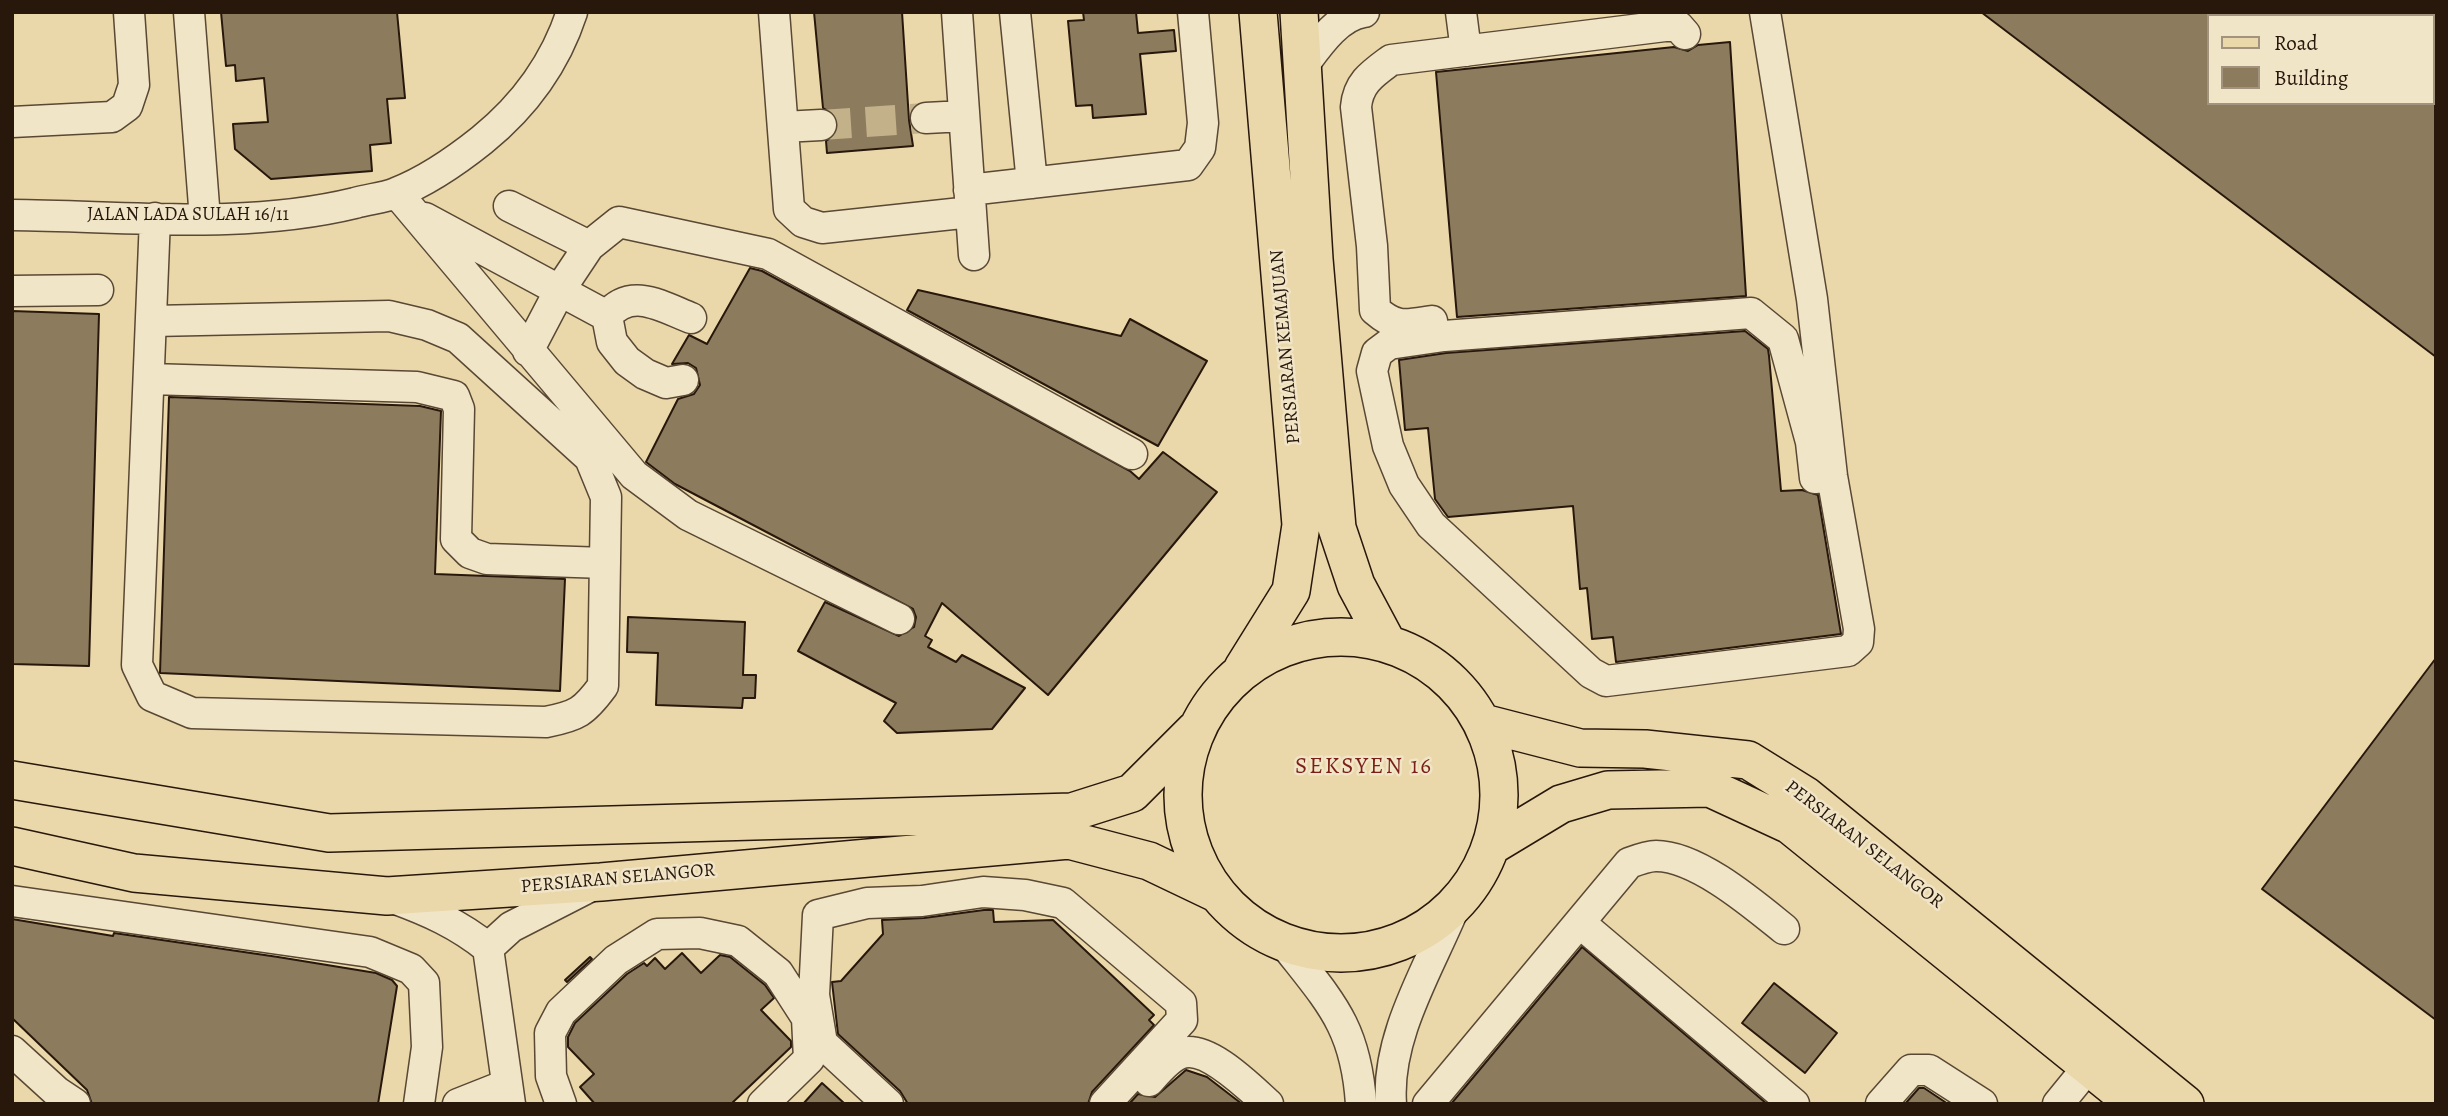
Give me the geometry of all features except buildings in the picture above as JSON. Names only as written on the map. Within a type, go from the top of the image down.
[{"type":"main road","name":"PERSIARAN KEMAJUAN","points":[[1243,669],[1291,591],[1301,525],[1258,12]]},
{"type":"main road","name":"PERSIARAN KEMAJUAN","points":[[1298,12],[1314,259],[1337,528],[1356,585],[1387,643]]},
{"type":"main road","points":[[12,780],[329,833],[1072,812],[1132,793],[1195,730],[1216,696],[1243,669],[1287,645],[1337,636],[1387,643],[1426,661],[1458,688],[1483,723],[1497,762],[1500,804],[1493,845],[1477,880],[1453,910],[1416,936],[1373,951],[1328,954],[1284,943],[1246,923],[1216,893],[1194,856],[1183,814],[1184,771],[1195,730]]},
{"type":"main road","name":"PERSIARAN SELANGOR","points":[[1483,723],[1580,748],[1646,749],[1748,760],[1806,796],[2185,1104]]},
{"type":"main road","name":"PERSIARAN SELANGOR","points":[[1493,845],[1561,804],[1608,790],[1710,788],[1790,825],[2135,1104]]},
{"type":"main road","name":"PERSIARAN SELANGOR","points":[[12,846],[134,873],[387,896],[601,882],[1069,839],[1149,861],[1216,893]]},
{"type":"street","points":[[12,122],[112,117],[127,106],[134,85],[128,12]]},
{"type":"street","points":[[189,12],[205,219]]},
{"type":"street","name":"JALAN LADA SULAH 16/11","points":[[12,215],[205,219],[310,214],[405,202],[512,116],[539,80],[564,38],[572,12]]},
{"type":"street","points":[[774,12],[789,209],[803,222],[822,228],[970,201],[1032,183],[1188,165],[1197,156],[1203,123],[1193,12]]},
{"type":"street","points":[[957,12],[974,256]]},
{"type":"street","points":[[1015,12],[1032,183]]},
{"type":"street","points":[[1461,12],[1465,51]]},
{"type":"street","points":[[1765,12],[1812,299],[1832,476],[1859,629],[1858,642],[1848,651],[1606,681],[1591,673],[1558,646],[1504,590],[1431,525],[1404,485],[1388,446],[1372,371],[1377,353],[1389,344],[1444,336],[1751,313],[1783,339],[1811,442],[1815,478],[1832,476]]},
{"type":"street","points":[[1302,66],[1326,36],[1357,13]]},
{"type":"street","points":[[1443,319],[1400,325],[1389,322],[1376,310],[1357,100],[1357,92],[1367,78],[1391,60],[1665,26],[1678,26],[1685,34]]},
{"type":"street","points":[[926,118],[964,116]]},
{"type":"street","points":[[783,127],[821,125]]},
{"type":"street","points":[[405,202],[607,316],[612,341],[627,361],[645,374],[666,383],[683,380]]},
{"type":"street","points":[[405,202],[634,475],[688,515],[899,620]]},
{"type":"street","points":[[509,206],[589,246]]},
{"type":"street","points":[[153,321],[389,316],[427,325],[458,338],[590,458],[607,497],[603,686],[577,716],[546,722],[192,713],[152,696],[137,665],[153,321],[155,218]]},
{"type":"street","points":[[528,351],[561,288],[589,246],[619,222],[768,254],[1132,454]]},
{"type":"street","points":[[12,291],[98,290]]},
{"type":"street","points":[[607,316],[614,307],[642,298],[691,318]]},
{"type":"street","points":[[458,402],[494,370]]},
{"type":"street","points":[[150,379],[417,387],[454,396],[458,402],[456,539],[470,554],[487,559],[605,563]]},
{"type":"street","points":[[1428,1104],[1629,863],[1655,855],[1681,861],[1743,895],[1784,929]]},
{"type":"street","points":[[488,948],[511,927],[543,908],[601,882]]},
{"type":"street","points":[[888,1104],[822,1043],[814,995],[818,915],[867,903],[922,901],[983,892],[1025,895],[1063,903],[1181,1003],[1182,1020],[1105,1104]]},
{"type":"street","points":[[387,896],[432,912],[464,928],[488,948],[508,1094],[458,1104]]},
{"type":"street","points":[[12,901],[370,952],[411,969],[424,983],[428,1047],[419,1104]]},
{"type":"street","points":[[1391,1104],[1390,1088],[1401,1032],[1453,910]]},
{"type":"street","points":[[1580,923],[1794,1104]]},
{"type":"street","points":[[561,1104],[551,1076],[550,1033],[561,1012],[615,960],[657,934],[700,933],[738,941],[778,973],[807,1018],[809,1059],[763,1104]]},
{"type":"street","points":[[1284,943],[1346,1026],[1359,1067],[1361,1104]]},
{"type":"street","points":[[1127,1104],[1162,1066],[1179,1054],[1192,1051],[1226,1067],[1268,1104]]},
{"type":"street","points":[[12,1052],[57,1092],[75,1104]]},
{"type":"street","points":[[2058,1104],[2088,1066]]},
{"type":"street","points":[[786,1104],[824,1070],[834,1072],[870,1104]]},
{"type":"street","points":[[1881,1104],[1911,1070],[1929,1070],[1982,1104]]},
{"type":"tunnel","points":[[821,125],[926,118]]},
{"type":"district","name":"SEKSYEN 16","points":[[1364,767]]}]
